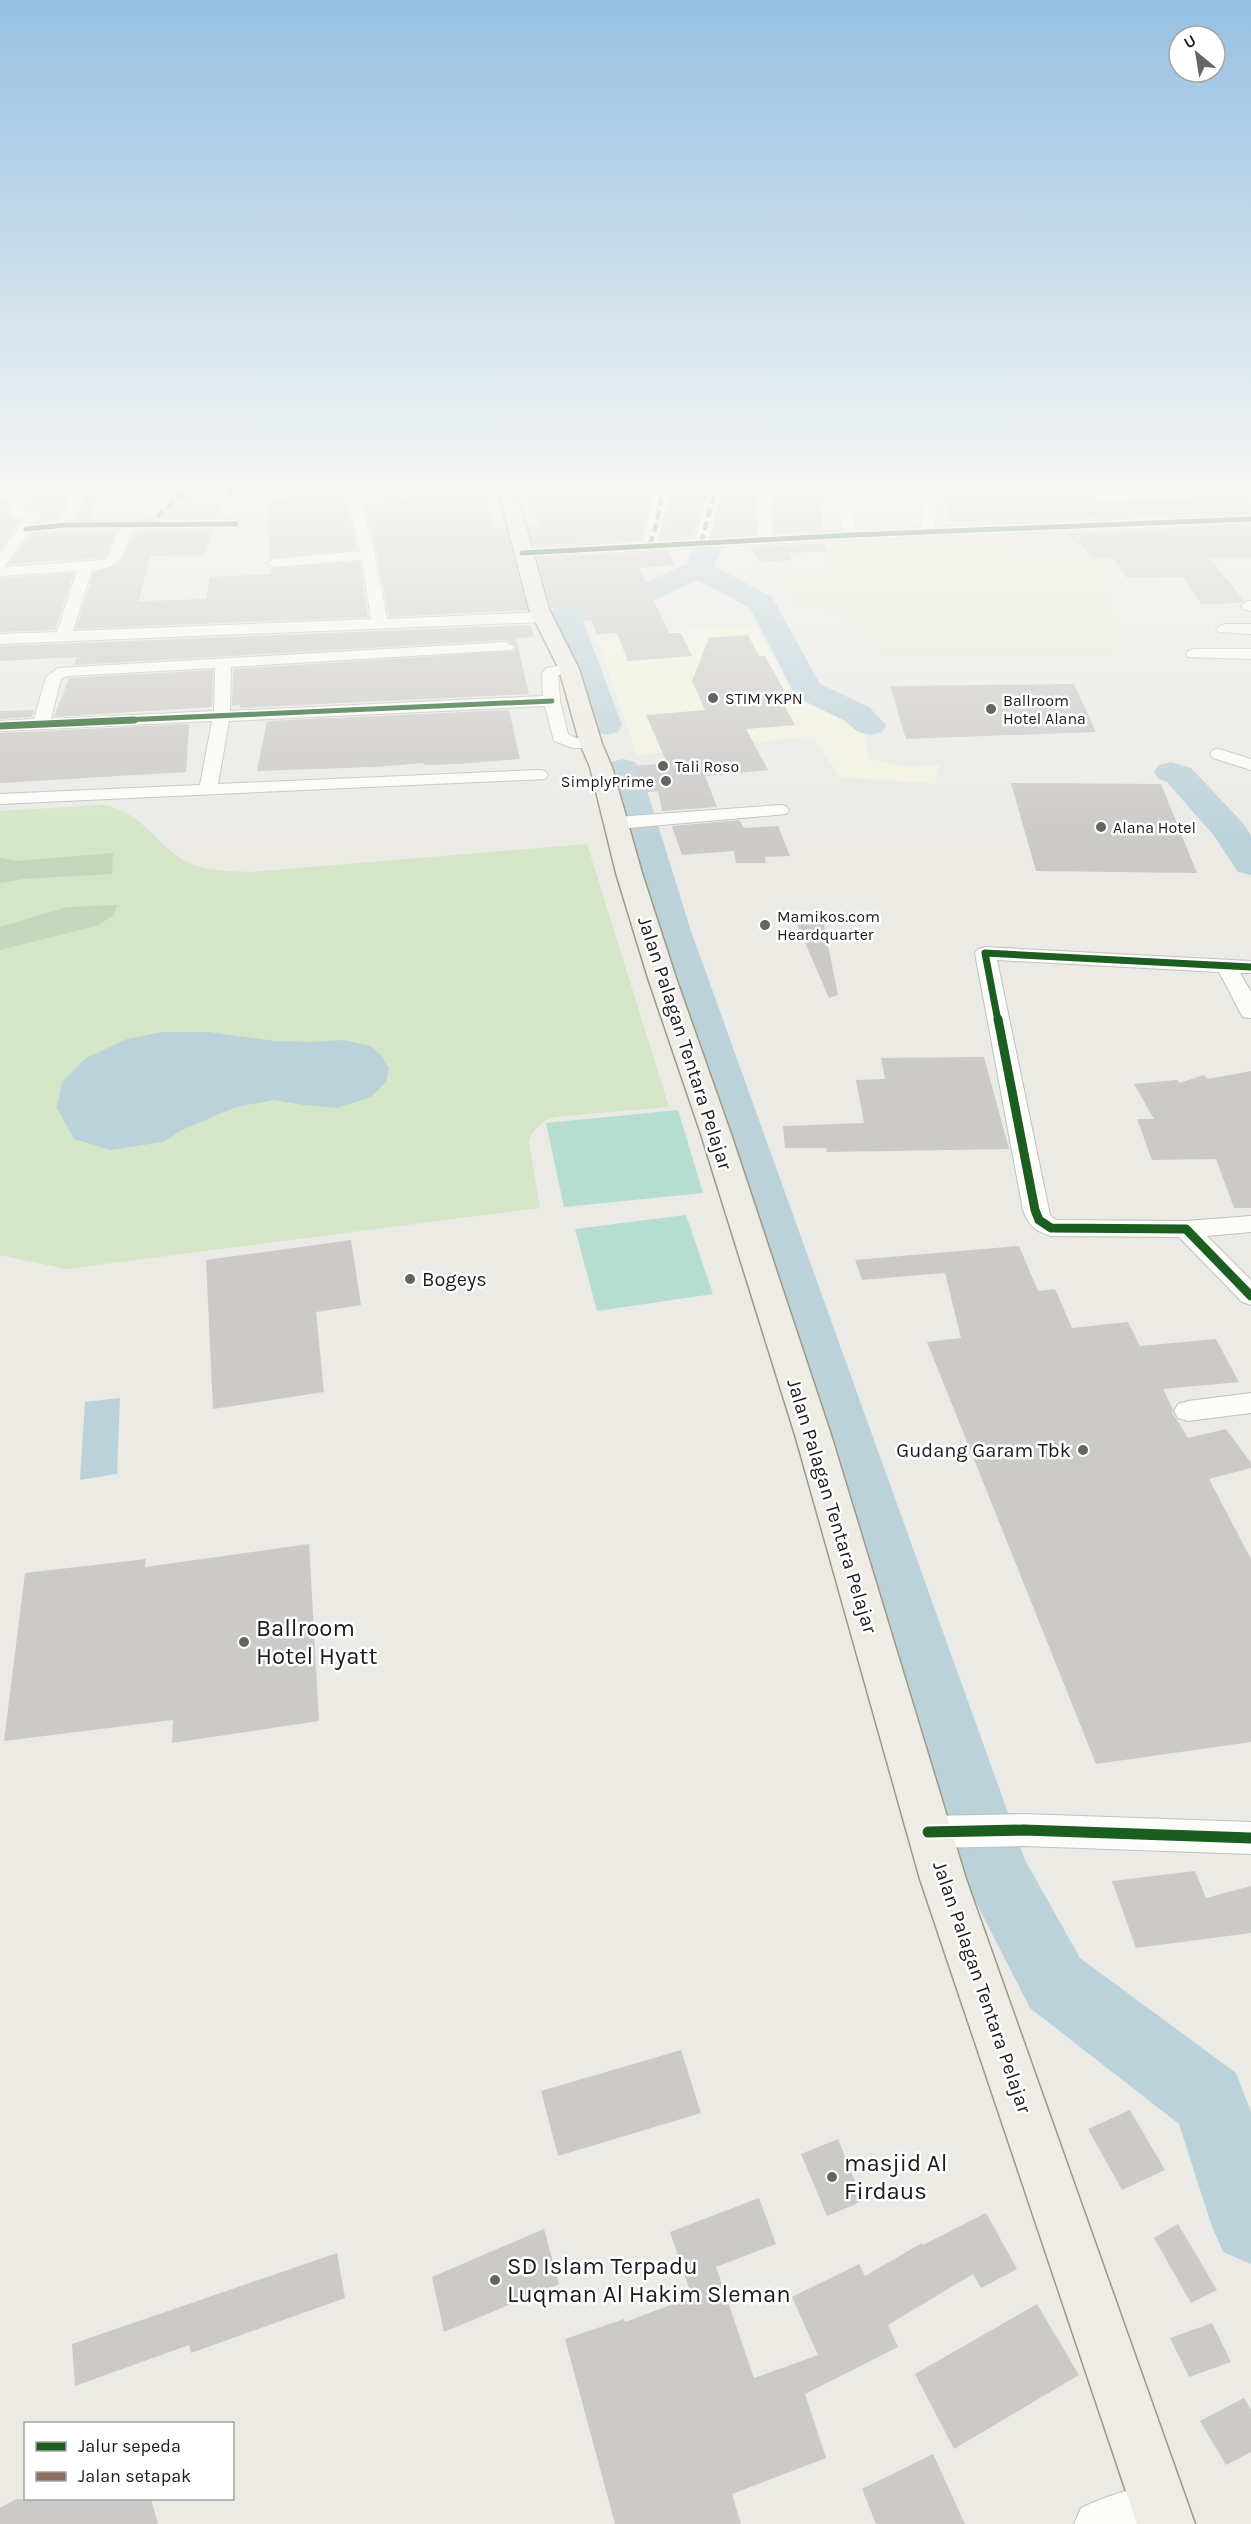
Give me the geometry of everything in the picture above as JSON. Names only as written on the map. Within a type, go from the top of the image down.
[{"type":"main road","name":"Jalan Palagan Tentara Pelajar","points":[[538,605],[542,617],[550,629],[561,685],[601,767],[629,873],[662,978],[716,1134],[945,1832],[943,1879],[1163,2515]]},
{"type":"street","points":[[64,635],[73,605]]},
{"type":"street","points":[[377,605],[380,625]]},
{"type":"street","points":[[0,639],[542,617]]},
{"type":"street","points":[[1224,629],[1251,629]]},
{"type":"street","points":[[41,723],[54,677],[58,673],[506,647]]},
{"type":"street","points":[[1194,654],[1251,654]]},
{"type":"street","points":[[208,788],[222,716],[223,663]]},
{"type":"street","points":[[0,726],[222,716],[561,685]]},
{"type":"street","points":[[1219,754],[1251,765]]},
{"type":"street","points":[[0,799],[539,775]]},
{"type":"street","points":[[617,823],[780,810]]},
{"type":"street","points":[[1251,967],[985,953],[1025,1163],[1039,1220],[1051,1228],[1186,1229],[1251,1224]]},
{"type":"street","points":[[1227,967],[1251,1012]]},
{"type":"street","points":[[1186,1229],[1251,1296]]},
{"type":"street","points":[[1188,1412],[1251,1403]]},
{"type":"street","points":[[945,1832],[1024,1830],[1251,1838]]},
{"type":"street","points":[[1097,2524],[1115,2515],[1163,2515]]},
{"type":"shaded area","points":[[797,605],[1113,605],[1117,655],[882,656],[854,618]]},
{"type":"shaded area","name":"STIM YKPN","points":[[756,625],[790,690],[826,707],[863,729],[869,759],[906,767],[939,765],[936,784],[840,777],[813,736],[637,755],[596,637]]},
{"type":"green space","points":[[101,805],[114,808],[136,819],[182,859],[207,869],[225,871],[251,872],[587,844],[669,1107],[555,1117],[539,1126],[529,1141],[540,1208],[66,1269],[0,1255],[0,811]]},
{"type":"green space","points":[[113,853],[112,874],[24,879],[0,883],[0,858],[16,861]]},
{"type":"green space","points":[[117,905],[113,916],[96,926],[0,950],[0,927],[67,907]]},
{"type":"green space","points":[[678,1110],[703,1193],[564,1207],[546,1123]]},
{"type":"green space","points":[[686,1215],[713,1294],[597,1311],[575,1229]]},
{"type":"water","points":[[163,1032],[209,1032],[275,1041],[344,1040],[370,1046],[381,1055],[389,1068],[386,1082],[371,1097],[337,1108],[274,1100],[236,1107],[182,1130],[163,1142],[110,1150],[74,1139],[57,1108],[62,1082],[86,1058],[127,1039]]},
{"type":"water","points":[[120,1398],[117,1474],[80,1480],[85,1402]]},
{"type":"building","points":[[0,605],[63,605],[55,630],[0,632]]},
{"type":"building","points":[[84,605],[366,605],[368,617],[76,629]]},
{"type":"building","points":[[387,605],[526,605],[527,610],[389,617]]},
{"type":"building","points":[[550,605],[656,605],[669,633],[681,633],[692,656],[628,661],[617,633],[597,634],[586,607],[551,608]]},
{"type":"building","points":[[531,625],[534,637],[516,638],[529,694],[240,708],[240,705],[232,706],[233,669],[514,651],[516,647],[506,640],[74,665],[77,657],[0,661],[0,646]]},
{"type":"building","points":[[748,635],[759,656],[765,656],[790,701],[782,701],[795,725],[746,729],[768,770],[705,776],[717,807],[662,811],[658,791],[646,792],[634,766],[667,763],[646,715],[705,710],[692,681],[709,638]]},
{"type":"building","points":[[213,670],[212,707],[54,717],[69,678]]},
{"type":"building","name":"Ballroom Hotel Alana","points":[[1074,684],[1096,732],[906,739],[890,686]]},
{"type":"building","points":[[34,710],[32,717],[0,719],[0,711]]},
{"type":"building","points":[[509,710],[520,759],[458,764],[424,765],[424,763],[257,771],[267,721]]},
{"type":"building","points":[[189,724],[186,772],[0,783],[0,733]]},
{"type":"building","name":"Alana Hotel","points":[[1011,783],[1161,784],[1197,873],[1036,871]]},
{"type":"building","points":[[739,820],[744,828],[778,826],[790,856],[765,857],[766,863],[736,863],[734,851],[682,855],[672,826]]},
{"type":"building","points":[[793,915],[822,915],[838,995],[829,998]]},
{"type":"building","points":[[984,1057],[1009,1149],[827,1152],[826,1148],[785,1148],[783,1126],[864,1123],[856,1080],[885,1079],[881,1058]]},
{"type":"building","points":[[1251,1071],[1251,1208],[1234,1208],[1216,1159],[1152,1160],[1137,1119],[1154,1119],[1134,1084],[1177,1080],[1179,1083],[1204,1075],[1208,1079]]},
{"type":"building","points":[[351,1240],[361,1305],[316,1312],[324,1392],[213,1409],[206,1260]]},
{"type":"building","name":"Gudang Garam Tbk","points":[[1019,1246],[1038,1291],[1055,1289],[1072,1328],[1128,1322],[1140,1346],[1216,1339],[1239,1382],[1163,1389],[1173,1409],[1172,1412],[1188,1438],[1226,1429],[1251,1463],[1251,1468],[1209,1479],[1251,1559],[1251,1742],[1096,1764],[927,1342],[961,1338],[945,1273],[862,1280],[855,1260]]},
{"type":"building","points":[[309,1544],[319,1721],[172,1743],[173,1720],[4,1741],[25,1573],[146,1559],[145,1567]]},
{"type":"building","points":[[1195,1871],[1206,1898],[1251,1886],[1251,1933],[1136,1948],[1112,1881]]},
{"type":"building","points":[[681,2050],[701,2113],[558,2156],[541,2091]]},
{"type":"building","points":[[1130,2110],[1165,2170],[1122,2190],[1088,2129]]},
{"type":"building","name":"masjid Al Firdaus","points":[[838,2139],[863,2201],[827,2216],[801,2154]]},
{"type":"building","points":[[759,2198],[776,2244],[716,2267],[754,2378],[818,2355],[792,2297],[859,2264],[865,2276],[922,2243],[923,2245],[986,2213],[1017,2269],[981,2288],[973,2274],[888,2325],[898,2347],[805,2394],[826,2458],[732,2494],[741,2524],[615,2524],[565,2339],[624,2319],[625,2322],[692,2297],[670,2232]]},
{"type":"building","points":[[1178,2224],[1217,2290],[1191,2303],[1154,2238]]},
{"type":"building","name":"SD Islam Terpadu Luqman Al Hakim Sleman","points":[[544,2229],[559,2284],[444,2332],[432,2277]]},
{"type":"building","points":[[337,2253],[345,2298],[191,2353],[189,2345],[75,2386],[72,2344]]},
{"type":"building","points":[[1037,2304],[1079,2375],[954,2449],[915,2374]]},
{"type":"building","points":[[1212,2323],[1231,2362],[1189,2377],[1170,2338]]},
{"type":"building","points":[[1244,2398],[1251,2410],[1251,2452],[1226,2465],[1200,2421]]},
{"type":"building","points":[[933,2454],[965,2524],[876,2524],[862,2489]]},
{"type":"building","points":[[16,2499],[151,2500],[158,2524],[0,2524],[0,2508]]},
{"type":"waterway","points":[[579,651],[565,613],[638,609],[639,605]]},
{"type":"waterway","points":[[763,605],[807,690],[857,714],[870,725]]},
{"type":"waterway","points":[[582,659],[606,725]]},
{"type":"waterway","points":[[623,769],[636,813]]},
{"type":"waterway","points":[[1171,772],[1179,775],[1230,831],[1251,864]]},
{"type":"waterway","points":[[640,825],[671,931],[995,1873],[1055,1983],[1209,2100],[1251,2224]]},
{"type":"cycle path","points":[[0,726],[552,701]]},
{"type":"cycle path","points":[[1251,967],[985,953],[1035,1210],[1039,1220],[1051,1228],[1186,1229],[1251,1296]]},
{"type":"cycle path","points":[[928,1832],[1024,1830],[1251,1838]]},
{"type":"place","name":"STIM YKPN","points":[[713,698]]},
{"type":"place","name":"Ballroom Hotel Alana","points":[[991,709]]},
{"type":"place","name":"Tali Roso","points":[[663,766]]},
{"type":"place","name":"SimplyPrime","points":[[666,781]]},
{"type":"place","name":"Alana Hotel","points":[[1101,827]]},
{"type":"place","name":"Mamikos.com Heardquarter","points":[[765,925]]},
{"type":"place","name":"Bogeys","points":[[410,1279]]},
{"type":"place","name":"Gudang Garam Tbk","points":[[1083,1450]]},
{"type":"place","name":"Ballroom Hotel Hyatt","points":[[244,1642]]},
{"type":"place","name":"masjid Al Firdaus","points":[[832,2177]]},
{"type":"place","name":"SD Islam Terpadu Luqman Al Hakim Sleman","points":[[495,2280]]}]
